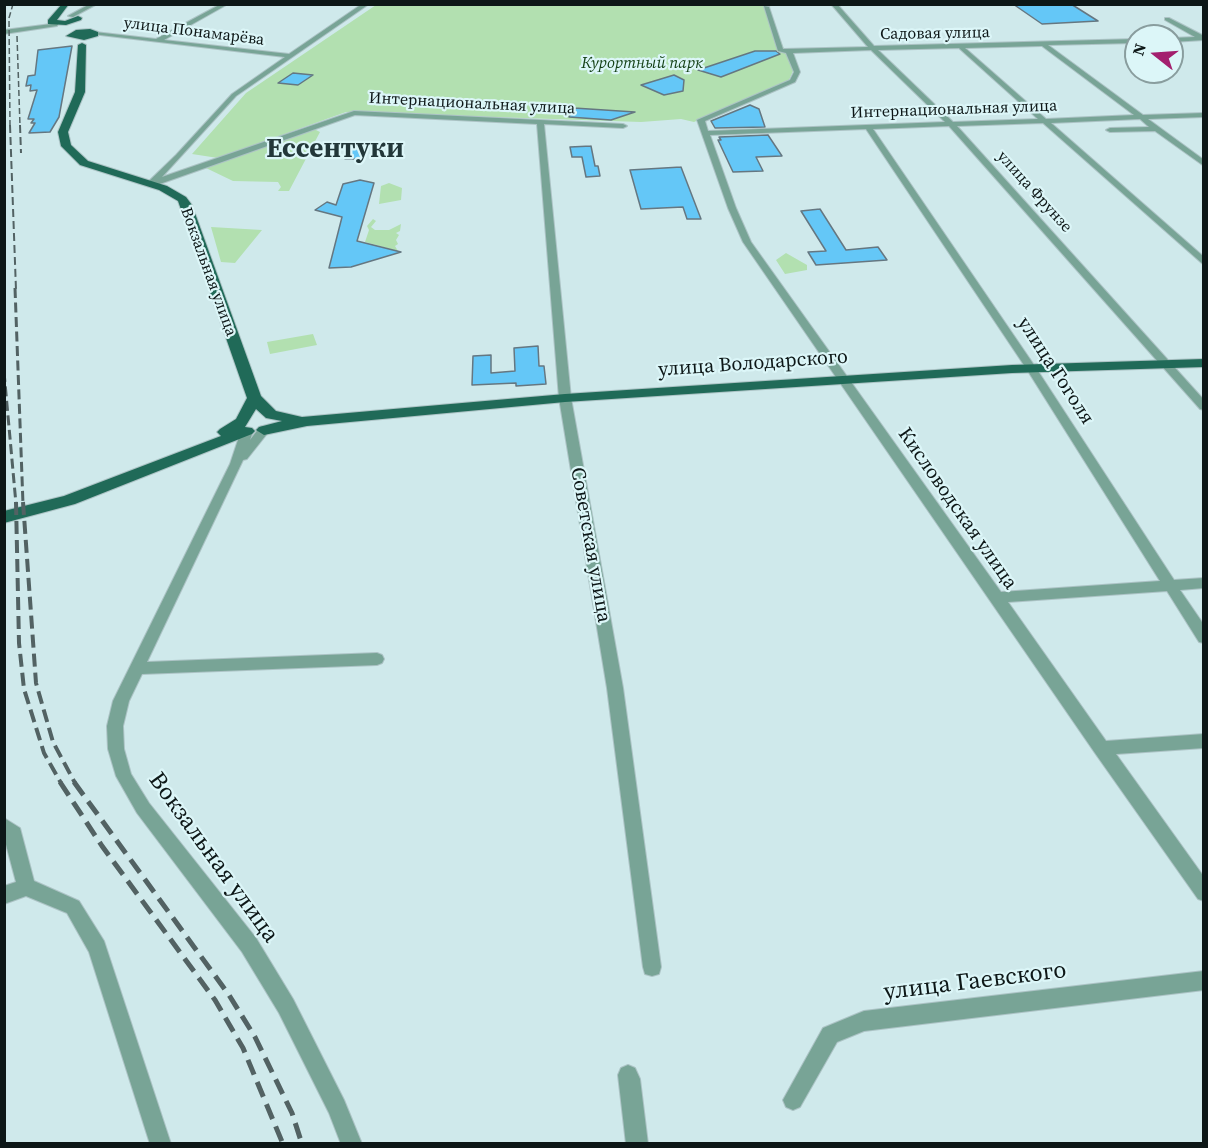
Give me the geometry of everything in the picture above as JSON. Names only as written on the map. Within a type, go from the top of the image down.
[{"type":"main road","points":[[56,21],[66,4],[75,17],[94,33]]},
{"type":"main road","points":[[56,21],[70,23],[75,17]]},
{"type":"main road","points":[[56,21],[82,45],[94,33]]},
{"type":"main road","points":[[71,36],[79,32],[94,33]]},
{"type":"main road","name":"Вокзальная улица","points":[[82,45],[80,92],[63,132],[66,146],[84,163],[151,184],[177,195],[186,205],[254,398]]},
{"type":"main road","name":"улица Володарского","points":[[306,421],[565,398],[843,380],[1031,368],[1203,363]]},
{"type":"main road","points":[[245,427],[254,398],[271,415],[274,423],[264,430]]},
{"type":"main road","points":[[245,427],[248,416],[258,413],[306,421]]},
{"type":"main road","points":[[4,518],[79,496],[245,427],[264,430],[306,421]]},
{"type":"street","points":[[75,17],[95,4]]},
{"type":"street","points":[[157,41],[225,4]]},
{"type":"street","points":[[151,184],[179,157],[234,94],[367,4]]},
{"type":"street","name":"улица Фрунзе","points":[[833,4],[873,50],[952,125],[1203,407]]},
{"type":"street","points":[[706,133],[701,120],[794,81],[797,72],[789,51],[781,51],[766,7]]},
{"type":"street","points":[[1167,19],[1203,38]]},
{"type":"street","points":[[4,32],[56,21]]},
{"type":"street","name":"улица Понамарёва","points":[[94,33],[289,56]]},
{"type":"street","points":[[1184,39],[1203,38]]},
{"type":"street","name":"Садовая улица","points":[[789,51],[962,48],[1124,42]]},
{"type":"street","points":[[1044,45],[1201,160]]},
{"type":"street","points":[[962,48],[1203,261]]},
{"type":"street","name":"Интернациональная улица","points":[[151,184],[354,113],[623,126]]},
{"type":"street","name":"Интернациональная улица","points":[[706,133],[1203,115]]},
{"type":"street","name":"Советская улица","points":[[540,122],[565,398],[615,688],[652,968]]},
{"type":"street","name":"улица Гоголя","points":[[869,128],[1031,368],[1203,638]]},
{"type":"street","points":[[1110,130],[1157,129]]},
{"type":"street","name":"Кисловодская улица","points":[[706,133],[732,208],[747,242],[1203,893]]},
{"type":"street","name":"Вокзальная улица","points":[[245,427],[236,464],[121,701],[115,726],[116,749],[124,776],[143,808],[249,945],[286,1006],[337,1107],[352,1143]]},
{"type":"street","name":"Вокзальная улица","points":[[236,464],[264,430]]},
{"type":"street","points":[[996,598],[1203,584]]},
{"type":"street","points":[[136,668],[377,659]]},
{"type":"street","points":[[1101,748],[1203,741]]},
{"type":"street","points":[[4,826],[14,834],[26,887]]},
{"type":"street","points":[[4,895],[26,887],[73,907],[97,948],[160,1143]]},
{"type":"street","name":"улица Гаевского","points":[[793,1100],[830,1035],[864,1021],[1203,980]]},
{"type":"street","points":[[628,1075],[637,1143]]},
{"type":"green space","name":"Курортный парк","points":[[376,5],[776,5],[767,7],[793,71],[789,80],[694,122],[681,119],[641,122],[346,112],[218,158],[192,154],[246,93]]},
{"type":"green space","points":[[314,129],[320,132],[289,191],[278,191],[281,187],[278,182],[233,181],[206,168]]},
{"type":"green space","points":[[389,183],[402,188],[401,200],[379,204],[381,186]]},
{"type":"green space","points":[[373,219],[376,221],[371,227],[375,230],[389,230],[401,224],[400,231],[396,233],[399,235],[396,240],[398,244],[395,246],[398,251],[365,242],[369,230],[367,226]]},
{"type":"green space","points":[[211,227],[262,230],[235,263],[221,262]]},
{"type":"green space","points":[[786,253],[807,265],[807,270],[785,274],[776,260]]},
{"type":"green space","points":[[313,334],[317,345],[270,354],[267,342]]},
{"type":"building","points":[[1013,4],[1071,4],[1098,21],[1042,24]]},
{"type":"building","points":[[72,46],[59,117],[50,132],[29,133],[35,123],[31,123],[34,119],[28,119],[37,90],[30,91],[31,85],[26,86],[28,76],[35,75],[38,50]]},
{"type":"building","points":[[755,51],[776,51],[780,54],[721,77],[698,70]]},
{"type":"building","points":[[293,73],[313,75],[298,85],[278,83]]},
{"type":"building","points":[[674,75],[684,80],[683,91],[664,95],[641,85]]},
{"type":"building","points":[[750,105],[759,109],[765,127],[715,128],[711,121]]},
{"type":"building","points":[[574,108],[635,112],[611,120],[569,117]]},
{"type":"building","points":[[768,135],[782,156],[756,157],[763,171],[733,172],[718,140],[721,140],[719,137]]},
{"type":"building","points":[[350,142],[368,142],[361,159],[345,159]]},
{"type":"building","points":[[591,146],[595,166],[598,166],[600,176],[586,177],[582,157],[572,157],[570,147]]},
{"type":"building","points":[[681,167],[701,219],[687,219],[683,207],[641,209],[630,170]]},
{"type":"building","points":[[360,180],[374,183],[357,241],[401,252],[351,267],[329,268],[342,217],[315,210],[327,202],[336,205],[343,184]]},
{"type":"building","points":[[820,209],[846,250],[878,247],[887,260],[816,265],[808,252],[826,251],[801,211]]},
{"type":"building","points":[[538,346],[539,366],[544,366],[546,384],[472,385],[473,356],[491,355],[491,373],[515,371],[514,348]]},
{"type":"railway","points":[[10,126],[9,18],[13,4]]},
{"type":"railway","points":[[17,36],[20,126]]},
{"type":"railway","points":[[10,125],[16,290]]},
{"type":"railway","points":[[20,125],[21,153]]},
{"type":"railway","points":[[15,288],[23,504]]},
{"type":"railway","points":[[4,372],[16,504]]},
{"type":"railway","points":[[16,502],[19,643],[24,689],[44,753],[61,783]]},
{"type":"railway","points":[[23,502],[36,683],[53,742],[75,783]]},
{"type":"railway","points":[[60,782],[102,846],[215,1000],[243,1048],[283,1144]]},
{"type":"railway","points":[[74,782],[229,995],[255,1037],[292,1113],[302,1144]]},
{"type":"district","name":"Ессентуки","points":[[335,150]]}]
